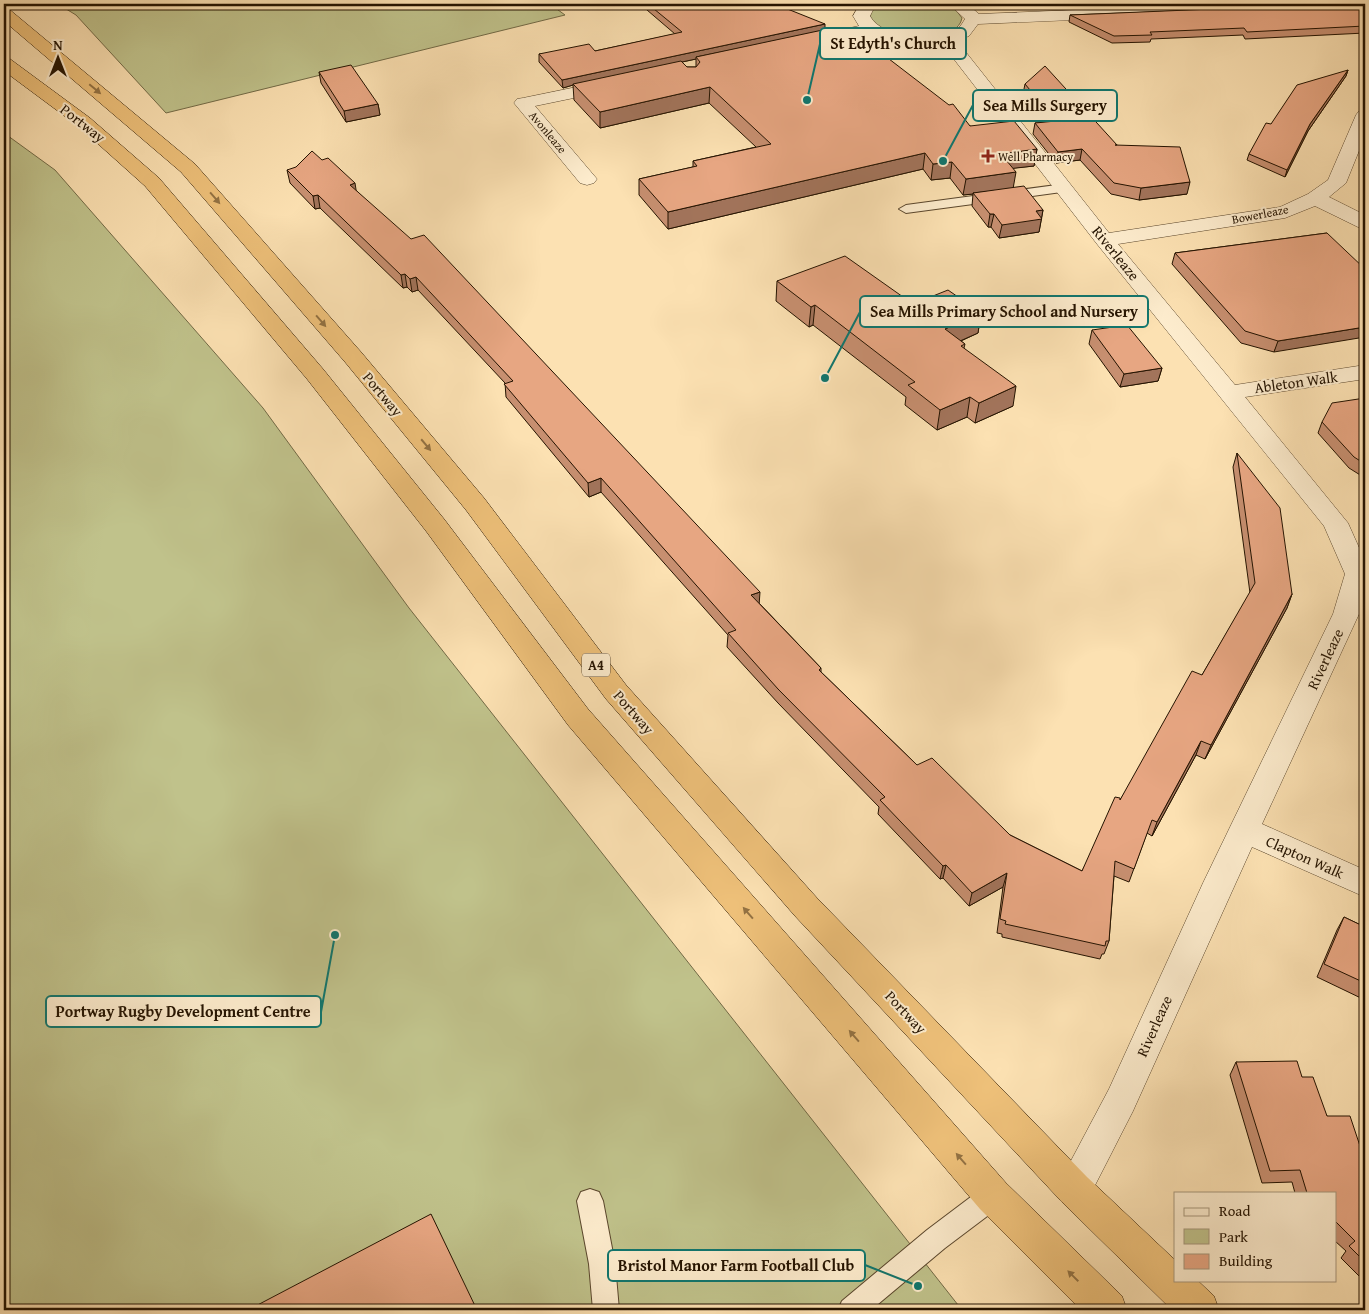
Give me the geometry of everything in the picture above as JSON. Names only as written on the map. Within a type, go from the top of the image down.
[{"type":"highway","name":"Portway","points":[[4,13],[188,168],[353,357],[475,504],[616,692],[806,907],[1074,1189],[1200,1310]]},
{"type":"highway","name":"Portway","points":[[4,63],[84,122],[152,182],[321,381],[435,525],[578,717],[993,1196],[1108,1310]]},
{"type":"street","points":[[868,4],[862,10],[860,16],[862,23],[869,29],[881,36],[913,42],[947,40],[962,35],[971,28],[973,19],[970,13],[957,4]]},
{"type":"street","points":[[973,19],[1329,4]]},
{"type":"street","points":[[804,44],[869,29]]},
{"type":"street","name":"Riverleaze","points":[[947,40],[1104,240],[1335,523],[1362,574],[1346,614],[1219,882],[1121,1100],[1074,1189]]},
{"type":"street","name":"Avonleaze","points":[[587,179],[524,103],[631,80]]},
{"type":"street","name":"Bowerleaze","points":[[1104,240],[1285,212],[1315,198],[1336,183],[1365,115]]},
{"type":"street","points":[[1315,198],[1365,223]]},
{"type":"street","name":"Ableton Walk","points":[[1228,393],[1365,372]]},
{"type":"street","name":"Clapton Walk","points":[[1245,830],[1365,884]]},
{"type":"lane","points":[[906,209],[1064,188]]},
{"type":"lane","points":[[851,1310],[936,1239],[993,1196]]},
{"type":"lane","points":[[590,1202],[602,1264],[606,1310]]},
{"type":"green space","points":[[58,4],[550,4],[565,15],[166,113],[76,15]]},
{"type":"green space","points":[[881,4],[943,4],[956,10],[962,18],[958,26],[942,35],[909,38],[888,33],[870,20],[871,11]]},
{"type":"green space","points":[[4,133],[55,170],[263,408],[409,608],[962,1310],[4,1310]]},
{"type":"building","points":[[648,4],[775,4],[825,24],[562,80],[539,54],[589,44],[595,51],[682,32]]},
{"type":"building","points":[[1365,4],[1365,26],[1247,32],[1244,28],[1150,32],[1152,35],[1114,36],[1070,15]]},
{"type":"building","points":[[832,28],[827,34],[850,29],[949,105],[953,104],[970,126],[1014,121],[1037,149],[1001,154],[1016,172],[966,179],[952,162],[933,164],[925,153],[668,212],[639,179],[697,166],[693,161],[771,144],[710,87],[600,112],[573,84],[681,61],[687,67],[696,67],[700,62],[696,57]]},
{"type":"building","points":[[351,65],[378,104],[344,111],[319,72]]},
{"type":"building","points":[[1045,66],[1117,145],[1115,145],[1180,147],[1190,182],[1141,188],[1114,183],[1082,149],[1058,152],[1035,123],[1056,121],[1025,84]]},
{"type":"building","points":[[1348,70],[1310,124],[1287,170],[1249,154],[1266,123],[1271,124],[1297,85]]},
{"type":"building","points":[[312,151],[322,160],[328,158],[355,183],[350,185],[411,239],[424,235],[760,592],[751,595],[821,668],[819,670],[917,765],[932,758],[1010,835],[1082,871],[1115,797],[1120,798],[1120,800],[1192,671],[1202,675],[1255,583],[1237,453],[1280,508],[1292,594],[1211,745],[1201,741],[1157,822],[1152,820],[1134,869],[1115,861],[1109,941],[1106,941],[1105,946],[1005,924],[1006,921],[1000,919],[1007,873],[972,893],[946,865],[943,866],[880,800],[885,797],[778,689],[728,633],[736,630],[601,478],[588,483],[504,384],[513,381],[416,277],[410,279],[405,274],[401,275],[318,195],[313,196],[287,170],[296,167]]},
{"type":"building","points":[[1024,186],[1043,210],[1036,211],[1042,219],[1002,225],[994,214],[990,214],[973,193]]},
{"type":"building","points":[[1327,233],[1365,269],[1365,327],[1278,341],[1245,331],[1175,253]]},
{"type":"building","points":[[845,256],[913,304],[948,290],[981,313],[945,329],[965,344],[961,346],[1016,386],[979,403],[970,397],[940,410],[908,385],[915,382],[815,305],[811,307],[777,281]]},
{"type":"building","points":[[1127,325],[1162,368],[1124,374],[1092,330]]},
{"type":"building","points":[[1365,398],[1365,464],[1354,457],[1322,422],[1332,403]]},
{"type":"building","points":[[1344,917],[1365,927],[1365,983],[1324,964]]},
{"type":"building","points":[[1297,1061],[1302,1077],[1313,1077],[1327,1116],[1350,1116],[1362,1152],[1365,1155],[1365,1262],[1349,1246],[1355,1241],[1336,1222],[1336,1192],[1307,1192],[1300,1170],[1270,1171],[1236,1062]]},
{"type":"building","points":[[431,1214],[477,1310],[248,1310]]},
{"type":"place","name":"St Edyth's Church","points":[[807,100]]},
{"type":"place","name":"Well Pharmacy","points":[[988,156]]},
{"type":"place","name":"Sea Mills Surgery","points":[[943,161]]},
{"type":"place","name":"Sea Mills Primary School and Nursery","points":[[825,378]]},
{"type":"place","name":"Portway Rugby Development Centre","points":[[335,935]]},
{"type":"place","name":"Bristol Manor Farm Football Club","points":[[918,1286]]}]
